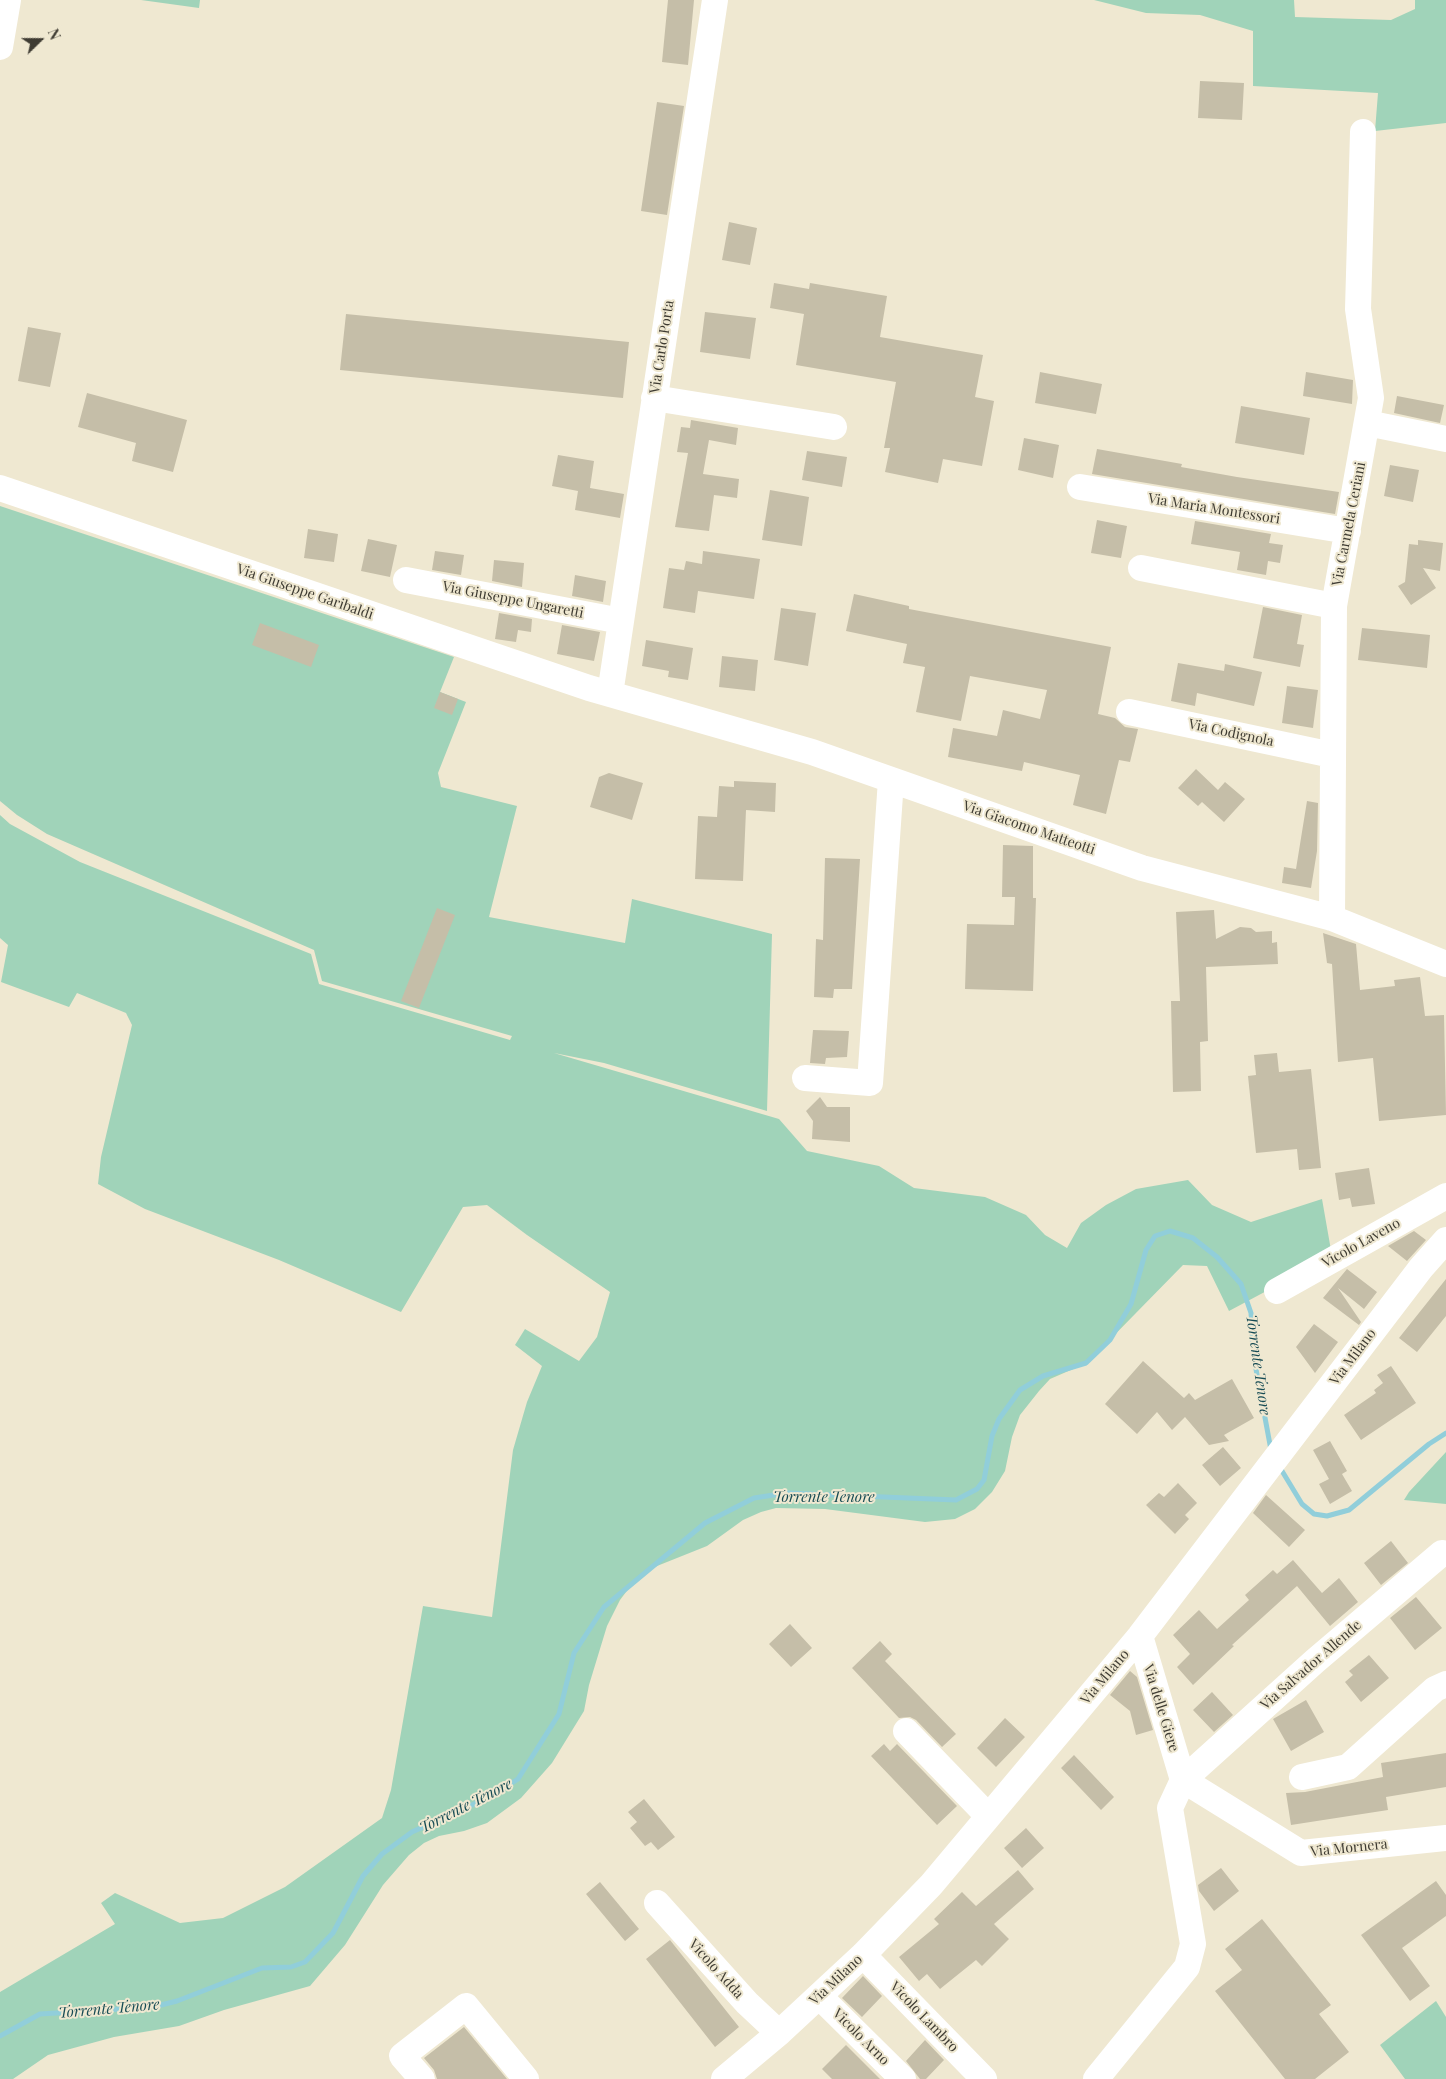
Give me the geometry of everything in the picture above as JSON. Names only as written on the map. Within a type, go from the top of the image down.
[{"type":"street","points":[[0,47],[8,0]]},
{"type":"street","name":"Via Carlo Porta","points":[[610,694],[715,0]]},
{"type":"street","name":"Via Carmela Ceriani","points":[[1332,918],[1334,606],[1371,398],[1358,309],[1363,132]]},
{"type":"street","points":[[654,398],[834,427]]},
{"type":"street","points":[[1368,423],[1446,439]]},
{"type":"street","name":"Via Maria Montessori","points":[[1080,487],[1348,531]]},
{"type":"street","name":"Via Giuseppe Garibaldi","points":[[0,488],[610,694]]},
{"type":"street","points":[[1142,568],[1334,606]]},
{"type":"street","name":"Via Giuseppe Ungaretti","points":[[406,580],[621,620]]},
{"type":"street","name":"Via Giacomo Matteotti","points":[[610,694],[812,752],[1142,868],[1332,918],[1446,964]]},
{"type":"street","name":"Via Codignola","points":[[1129,712],[1332,755]]},
{"type":"street","points":[[805,1078],[870,1083],[891,780]]},
{"type":"street","name":"Vicolo Laveno","points":[[1277,1291],[1446,1196]]},
{"type":"street","name":"Via Milano","points":[[724,2079],[779,2033],[863,1955],[931,1885],[1140,1636],[1421,1268],[1446,1240]]},
{"type":"street","name":"Via Salvador Allende","points":[[1183,1780],[1314,1661],[1442,1553]]},
{"type":"street","name":"Via delle Giere","points":[[1140,1636],[1183,1780]]},
{"type":"street","points":[[1302,1777],[1348,1766],[1436,1689],[1446,1684]]},
{"type":"street","points":[[906,1731],[988,1816]]},
{"type":"street","points":[[1096,2079],[1187,1967],[1193,1944],[1170,1808],[1183,1780]]},
{"type":"street","name":"Via Mornera","points":[[1183,1780],[1301,1853],[1446,1838]]},
{"type":"street","name":"Vicolo Adda","points":[[657,1903],[746,2003],[779,2033]]},
{"type":"street","name":"Vicolo Lambro","points":[[863,1955],[984,2079]]},
{"type":"street","name":"Vicolo Arno","points":[[819,1996],[903,2079]]},
{"type":"street","points":[[422,2079],[402,2056],[466,2006],[526,2079]]},
{"type":"green space","points":[[141,0],[200,0],[199,8]]},
{"type":"green space","points":[[1094,0],[1294,0],[1295,17],[1391,20],[1415,9],[1415,0],[1446,0],[1446,123],[1375,131],[1378,93],[1253,86],[1253,31],[1200,15],[1146,13]]},
{"type":"green space","points":[[0,506],[454,657],[440,692],[466,702],[438,773],[441,787],[517,806],[489,917],[625,943],[632,899],[772,934],[767,1111],[604,1063],[554,1053],[779,1119],[807,1151],[879,1166],[914,1188],[985,1197],[1026,1215],[1045,1235],[1067,1248],[1081,1223],[1106,1205],[1136,1189],[1188,1180],[1212,1205],[1251,1222],[1322,1199],[1332,1256],[1229,1311],[1207,1266],[1183,1265],[1087,1363],[1050,1379],[1039,1391],[1020,1415],[1012,1437],[1005,1471],[992,1492],[975,1509],[955,1519],[925,1522],[825,1509],[776,1508],[743,1520],[707,1546],[647,1570],[635,1580],[620,1600],[607,1626],[589,1685],[584,1711],[552,1763],[521,1798],[487,1823],[464,1831],[439,1836],[424,1843],[409,1855],[383,1885],[345,1945],[310,1986],[224,2010],[179,2026],[114,2037],[48,2055],[13,2079],[0,2079],[0,1992],[115,1924],[101,1903],[115,1893],[180,1923],[223,1918],[285,1887],[382,1818],[391,1790],[423,1606],[492,1617],[513,1450],[527,1402],[542,1366],[515,1345],[525,1329],[579,1361],[597,1337],[610,1292],[487,1205],[463,1207],[401,1312],[279,1260],[145,1209],[98,1184],[101,1157],[132,1025],[126,1013],[77,993],[69,1007],[1,982],[8,945],[0,938],[0,815],[10,824],[80,862],[311,954],[319,984],[510,1040],[512,1036],[322,981],[314,950],[47,834],[17,815],[0,801]]},
{"type":"green space","points":[[1446,1452],[1446,1504],[1404,1500],[1409,1492]]},
{"type":"green space","points":[[1436,2001],[1446,2017],[1446,2079],[1405,2079],[1380,2045]]},
{"type":"building","points":[[668,0],[694,0],[688,65],[662,62]]},
{"type":"building","points":[[1200,81],[1244,83],[1242,120],[1198,118]]},
{"type":"building","points":[[657,102],[684,106],[667,215],[641,211]]},
{"type":"building","points":[[729,222],[757,228],[750,265],[722,260]]},
{"type":"building","points":[[774,283],[809,289],[810,283],[887,296],[880,337],[983,355],[975,397],[994,401],[982,466],[943,459],[938,483],[885,472],[890,448],[884,448],[896,382],[796,365],[804,314],[770,308]]},
{"type":"building","points":[[705,312],[756,318],[750,359],[700,352]]},
{"type":"building","points":[[346,314],[629,342],[623,398],[340,370]]},
{"type":"building","points":[[28,327],[61,333],[50,387],[18,381]]},
{"type":"building","points":[[1040,372],[1102,384],[1096,414],[1035,403]]},
{"type":"building","points":[[1306,372],[1353,380],[1352,404],[1303,396]]},
{"type":"building","points":[[87,393],[187,420],[173,472],[132,461],[136,443],[78,427]]},
{"type":"building","points":[[1397,396],[1444,405],[1440,423],[1394,413]]},
{"type":"building","points":[[1241,406],[1310,418],[1304,455],[1235,443]]},
{"type":"building","points":[[691,420],[738,428],[736,445],[709,440],[703,474],[739,479],[737,498],[714,495],[709,531],[675,527],[688,453],[677,452],[681,427],[690,428]]},
{"type":"building","points":[[1024,438],[1059,445],[1053,478],[1018,470]]},
{"type":"building","points":[[1097,449],[1182,464],[1181,467],[1237,477],[1339,492],[1335,514],[1092,474]]},
{"type":"building","points":[[807,451],[847,457],[842,487],[802,480]]},
{"type":"building","points":[[558,455],[594,461],[590,488],[624,494],[620,518],[575,510],[578,491],[552,486]]},
{"type":"building","points":[[1390,465],[1419,470],[1413,502],[1384,496]]},
{"type":"building","points":[[770,490],[809,497],[802,546],[762,540]]},
{"type":"building","points":[[1097,520],[1127,526],[1121,558],[1091,553]]},
{"type":"building","points":[[1195,521],[1271,534],[1269,543],[1283,545],[1280,563],[1268,561],[1266,575],[1237,570],[1240,552],[1191,544]]},
{"type":"building","points":[[308,529],[338,534],[334,562],[304,558]]},
{"type":"building","points":[[368,539],[397,545],[390,577],[361,571]]},
{"type":"building","points":[[1418,540],[1443,543],[1440,571],[1423,568],[1436,588],[1411,605],[1398,586],[1405,582],[1409,544],[1418,545]]},
{"type":"building","points":[[435,551],[464,555],[461,575],[432,570]]},
{"type":"building","points":[[703,551],[760,559],[754,599],[698,591],[695,613],[663,608],[669,568],[684,570],[686,561],[702,564]]},
{"type":"building","points":[[494,560],[524,563],[522,587],[492,581]]},
{"type":"building","points":[[575,575],[606,581],[603,602],[572,596]]},
{"type":"building","points":[[854,594],[909,606],[909,609],[1111,647],[1098,714],[1115,718],[1125,727],[1138,729],[1130,762],[1119,760],[1106,814],[1073,805],[1080,775],[1024,762],[1022,771],[948,757],[953,728],[997,736],[1003,710],[1040,719],[1047,690],[970,676],[961,721],[916,712],[925,667],[903,663],[907,644],[846,631]]},
{"type":"building","points":[[1263,607],[1302,615],[1297,644],[1304,645],[1300,667],[1253,658]]},
{"type":"building","points":[[781,608],[816,613],[808,666],[774,660]]},
{"type":"building","points":[[499,613],[532,619],[531,632],[518,630],[516,642],[495,639]]},
{"type":"building","points":[[260,623],[319,645],[311,667],[252,645]]},
{"type":"building","points":[[562,625],[600,632],[594,661],[557,654]]},
{"type":"building","points":[[1362,628],[1430,635],[1427,668],[1358,660]]},
{"type":"building","points":[[646,640],[693,648],[688,680],[668,677],[669,671],[642,666]]},
{"type":"building","points":[[722,656],[758,660],[755,691],[719,687]]},
{"type":"building","points":[[1178,663],[1224,671],[1225,664],[1262,672],[1254,706],[1197,693],[1195,706],[1171,701]]},
{"type":"building","points":[[1287,686],[1318,690],[1313,728],[1282,723]]},
{"type":"building","points":[[440,692],[458,699],[452,715],[434,708]]},
{"type":"building","points":[[1196,769],[1218,790],[1225,782],[1245,799],[1224,822],[1202,802],[1198,806],[1178,788]]},
{"type":"building","points":[[609,773],[643,783],[632,820],[590,807],[599,777]]},
{"type":"building","points":[[734,781],[776,783],[775,812],[746,810],[743,881],[695,879],[698,816],[717,817],[719,786],[734,787]]},
{"type":"building","points":[[1307,801],[1318,803],[1317,851],[1311,888],[1282,883],[1284,867],[1296,869]]},
{"type":"building","points":[[1003,845],[1033,846],[1033,898],[1036,898],[1033,991],[965,989],[967,924],[1014,925],[1015,897],[1002,897]]},
{"type":"building","points":[[825,858],[860,859],[852,989],[834,989],[833,998],[814,997],[816,939],[823,940]]},
{"type":"building","points":[[437,908],[455,915],[419,1008],[401,1001]]},
{"type":"building","points":[[1214,910],[1216,939],[1240,927],[1251,928],[1256,932],[1272,931],[1272,943],[1277,942],[1278,964],[1206,967],[1208,1041],[1200,1042],[1201,1091],[1173,1092],[1171,1001],[1180,1001],[1176,912]]},
{"type":"building","points":[[1323,933],[1356,944],[1360,990],[1395,986],[1394,980],[1420,977],[1425,1016],[1444,1015],[1446,1115],[1379,1121],[1373,1058],[1338,1062],[1332,964],[1327,963]]},
{"type":"building","points":[[813,1030],[849,1031],[847,1057],[826,1058],[825,1064],[810,1063]]},
{"type":"building","points":[[1277,1053],[1279,1072],[1311,1069],[1321,1168],[1299,1170],[1297,1149],[1256,1153],[1248,1076],[1256,1075],[1254,1055]]},
{"type":"building","points":[[820,1097],[827,1107],[850,1107],[850,1142],[812,1139],[813,1121],[806,1111]]},
{"type":"building","points":[[1369,1168],[1375,1204],[1352,1207],[1350,1198],[1339,1200],[1335,1173]]},
{"type":"building","points":[[1414,1231],[1426,1240],[1407,1261],[1388,1246]]},
{"type":"building","points":[[1347,1269],[1377,1292],[1364,1309],[1338,1288],[1361,1322],[1359,1325],[1323,1298]]},
{"type":"building","points":[[1446,1279],[1446,1316],[1417,1352],[1399,1338]]},
{"type":"building","points":[[1314,1324],[1338,1342],[1315,1373],[1296,1347]]},
{"type":"building","points":[[1143,1361],[1184,1398],[1189,1393],[1195,1400],[1232,1379],[1254,1418],[1224,1435],[1229,1441],[1209,1445],[1185,1417],[1172,1430],[1157,1412],[1137,1434],[1105,1404]]},
{"type":"building","points":[[1391,1366],[1416,1403],[1361,1440],[1344,1415],[1376,1393],[1374,1390],[1383,1383],[1377,1375]]},
{"type":"building","points":[[1330,1441],[1347,1471],[1342,1474],[1352,1491],[1330,1504],[1319,1484],[1329,1479],[1313,1450]]},
{"type":"building","points":[[1223,1447],[1241,1468],[1220,1486],[1202,1465]]},
{"type":"building","points":[[1178,1483],[1197,1503],[1185,1515],[1189,1519],[1175,1534],[1146,1505],[1159,1493],[1164,1497]]},
{"type":"building","points":[[1266,1495],[1305,1530],[1289,1547],[1253,1513]]},
{"type":"building","points":[[1391,1541],[1408,1563],[1381,1585],[1364,1563]]},
{"type":"building","points":[[1293,1560],[1322,1593],[1339,1578],[1358,1602],[1330,1626],[1297,1586],[1232,1645],[1234,1646],[1193,1685],[1177,1667],[1190,1654],[1173,1635],[1199,1610],[1217,1629],[1249,1600],[1245,1595],[1273,1570],[1277,1574]]},
{"type":"building","points":[[1416,1597],[1442,1628],[1415,1650],[1390,1618]]},
{"type":"building","points":[[790,1624],[812,1648],[791,1667],[769,1644]]},
{"type":"building","points":[[880,1641],[892,1654],[885,1661],[956,1734],[942,1747],[916,1720],[910,1717],[899,1718],[852,1668]]},
{"type":"building","points":[[1369,1655],[1389,1678],[1361,1702],[1345,1682],[1353,1675],[1349,1671]]},
{"type":"building","points":[[1130,1671],[1137,1677],[1153,1730],[1136,1735],[1130,1711],[1110,1695]]},
{"type":"building","points":[[1212,1692],[1233,1715],[1214,1732],[1193,1710]]},
{"type":"building","points":[[1306,1700],[1324,1732],[1291,1751],[1273,1719]]},
{"type":"building","points":[[1005,1718],[1025,1737],[996,1767],[977,1748]]},
{"type":"building","points":[[884,1744],[890,1751],[897,1744],[957,1806],[937,1825],[871,1756]]},
{"type":"building","points":[[1446,1753],[1446,1787],[1386,1797],[1388,1810],[1291,1825],[1286,1793],[1305,1792],[1383,1777],[1381,1763]]},
{"type":"building","points":[[1074,1755],[1114,1797],[1101,1810],[1061,1768]]},
{"type":"building","points":[[644,1799],[675,1837],[658,1850],[651,1842],[645,1846],[630,1828],[637,1822],[628,1812]]},
{"type":"building","points":[[1026,1828],[1044,1848],[1022,1868],[1004,1848]]},
{"type":"building","points":[[1221,1868],[1239,1891],[1214,1911],[1199,1891],[1198,1885]]},
{"type":"building","points":[[1018,1870],[1034,1889],[994,1924],[1009,1939],[982,1966],[976,1960],[940,1989],[927,1974],[919,1981],[899,1957],[939,1924],[934,1919],[962,1892],[976,1906]]},
{"type":"building","points":[[1436,1881],[1446,1895],[1446,1916],[1402,1948],[1430,1986],[1410,2001],[1361,1935]]},
{"type":"building","points":[[600,1882],[639,1929],[625,1941],[586,1894]]},
{"type":"building","points":[[1262,1919],[1331,2005],[1319,2014],[1349,2052],[1315,2079],[1285,2079],[1215,1991],[1242,1970],[1225,1949]]},
{"type":"building","points":[[670,1940],[739,2027],[715,2047],[646,1959]]},
{"type":"building","points":[[863,1976],[882,1996],[862,2017],[842,1998]]},
{"type":"building","points":[[464,2027],[507,2079],[437,2079],[434,2070],[424,2058]]},
{"type":"building","points":[[925,2040],[944,2060],[926,2079],[920,2079],[906,2061]]},
{"type":"building","points":[[846,2045],[880,2079],[832,2079],[822,2069]]},
{"type":"waterway","name":"Torrente Tenore","points":[[0,2036],[40,2014],[153,2007],[177,2001],[262,1968],[291,1967],[305,1962],[333,1933],[363,1876],[382,1854],[412,1832],[492,1796],[518,1779],[559,1714],[574,1653],[604,1607],[705,1523],[754,1498],[787,1493],[956,1500],[977,1489],[984,1480],[992,1436],[999,1419],[1020,1390],[1043,1376],[1086,1363],[1110,1340],[1131,1304],[1146,1250],[1155,1236],[1170,1231],[1193,1238],[1217,1257],[1241,1284],[1251,1313],[1253,1353],[1271,1450]]},
{"type":"waterway","name":"Torrente Tenore","points":[[1279,1466],[1302,1504],[1314,1514],[1327,1516],[1349,1510],[1429,1444],[1446,1433]]}]
